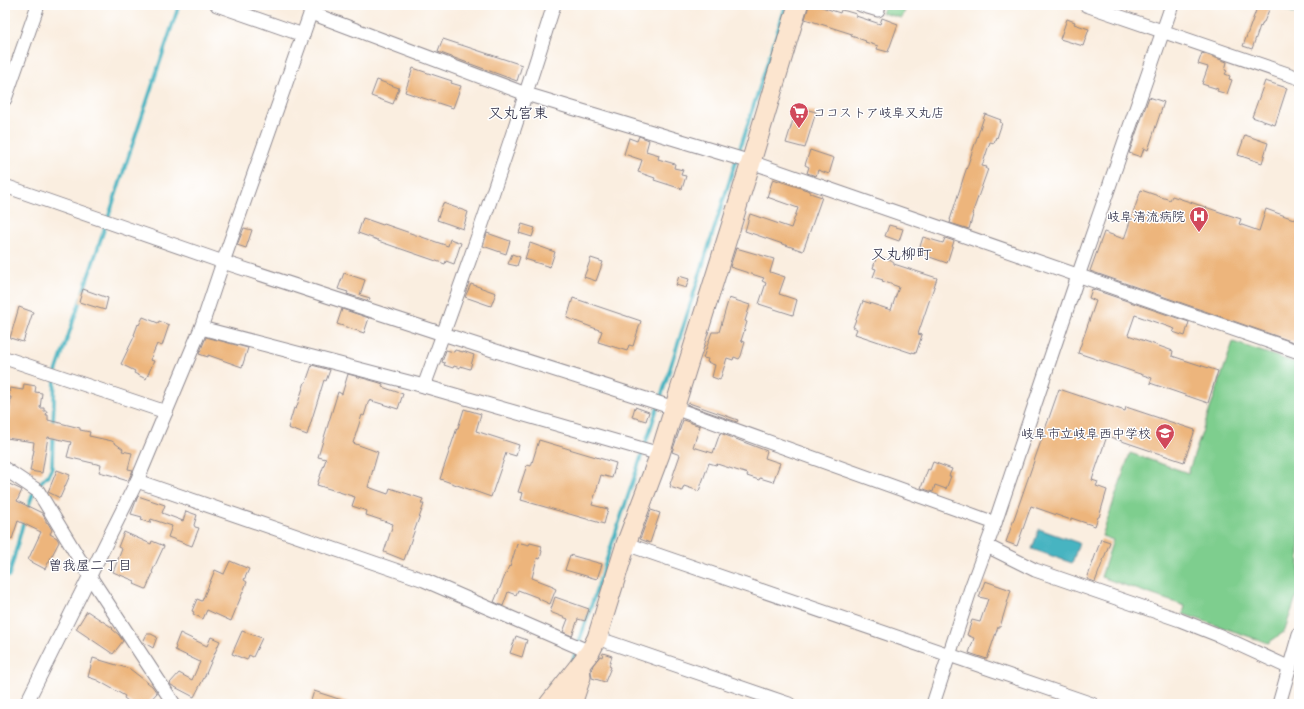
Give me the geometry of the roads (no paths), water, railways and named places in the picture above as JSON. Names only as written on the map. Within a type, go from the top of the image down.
[{"type":"street","points":[[5,99],[38,5]]},
{"type":"street","points":[[217,5],[303,35]]},
{"type":"street","points":[[424,386],[526,94],[554,5]]},
{"type":"street","points":[[572,704],[626,544],[660,454],[798,5]]},
{"type":"street","points":[[861,5],[878,10],[879,5]]},
{"type":"street","points":[[1086,5],[1299,78]]},
{"type":"street","points":[[933,704],[971,588],[995,523],[1078,276],[1172,5]]},
{"type":"street","points":[[26,704],[137,481],[201,328],[312,9],[526,94],[751,162],[1299,352]]},
{"type":"street","points":[[5,186],[223,262],[674,408],[995,523]]},
{"type":"street","points":[[201,328],[424,386],[660,454]]},
{"type":"street","points":[[5,358],[166,412]]},
{"type":"street","points":[[5,470],[38,490],[89,575],[174,704]]},
{"type":"street","points":[[137,481],[424,580],[589,652],[789,704]]},
{"type":"street","points":[[626,544],[1092,704]]},
{"type":"street","points":[[987,546],[1035,570],[1180,620],[1218,635],[1290,668]]},
{"type":"street","points":[[1280,704],[1299,634]]},
{"type":"street","points":[[549,704],[589,652]]},
{"type":"water","points":[[1039,529],[1079,543],[1072,563],[1032,549]]},
{"type":"waterway","points":[[108,218],[179,5]]},
{"type":"waterway","points":[[738,154],[786,5]]},
{"type":"waterway","points":[[1277,5],[1299,13]]},
{"type":"waterway","points":[[660,400],[736,160]]},
{"type":"waterway","points":[[83,292],[106,224]]},
{"type":"waterway","points":[[56,372],[81,298]]},
{"type":"waterway","points":[[53,425],[55,378]]},
{"type":"waterway","points":[[573,660],[658,406]]},
{"type":"waterway","points":[[37,486],[48,475],[52,467],[53,434]]},
{"type":"waterway","points":[[27,510],[34,491]]},
{"type":"waterway","points":[[5,575],[9,576],[24,520]]},
{"type":"place","name":"ココストア岐阜又丸店","points":[[799,129]]},
{"type":"place","name":"岐阜清流病院","points":[[1199,233]]},
{"type":"place","name":"岐阜市立岐阜西中学校","points":[[1165,450]]},
{"type":"district","name":"又丸宮東","points":[[518,113]]},
{"type":"district","name":"又丸柳町","points":[[901,254]]},
{"type":"district","name":"曽我屋二丁目","points":[[90,565]]}]
